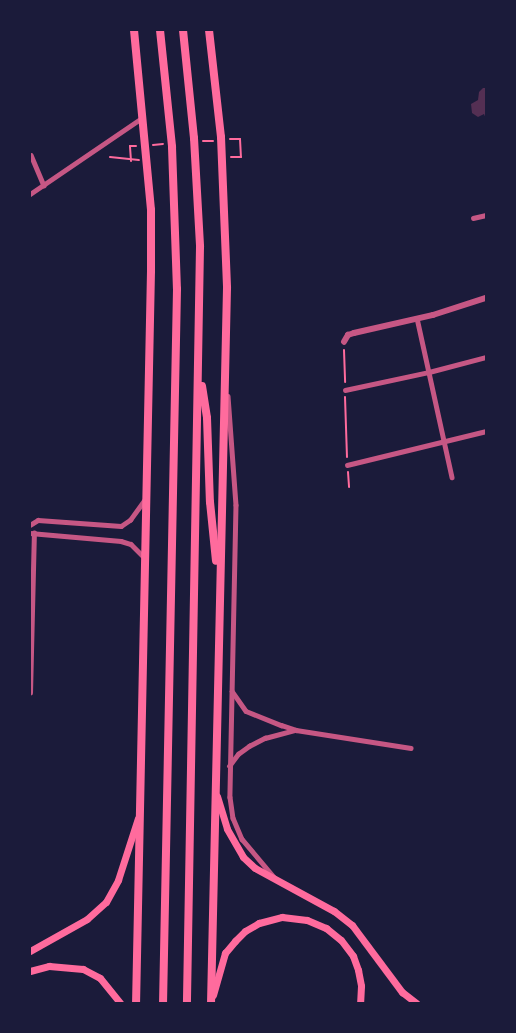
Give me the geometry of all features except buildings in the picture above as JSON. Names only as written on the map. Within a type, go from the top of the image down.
[{"type":"highway","points":[[134,30],[151,236],[136,1003]]},
{"type":"highway","points":[[160,30],[172,148],[177,289],[163,1003]]},
{"type":"highway","points":[[183,30],[194,138],[200,248],[187,1003]]},
{"type":"highway","points":[[210,30],[222,158],[227,288],[211,1003]]},
{"type":"highway","points":[[198,367],[208,418],[210,502],[219,590]]},
{"type":"main road","points":[[215,789],[227,829],[235,846],[255,868],[334,911],[352,926],[402,992],[416,1003]]},
{"type":"main road","points":[[30,951],[87,919],[106,902],[120,876],[139,815]]},
{"type":"main road","points":[[211,1003],[225,953],[245,931],[259,923],[282,917],[306,920],[326,928],[341,940],[353,956],[358,970],[361,986],[360,1003]]},
{"type":"main road","points":[[30,971],[49,966],[83,969],[100,978],[120,1003]]},
{"type":"street","points":[[30,194],[142,118]]},
{"type":"street","points":[[31,156],[44,185]]},
{"type":"street","points":[[472,218],[486,215]]},
{"type":"street","points":[[344,342],[348,335],[354,333],[417,318],[486,298]]},
{"type":"street","points":[[417,318],[452,476]]},
{"type":"street","points":[[345,390],[486,357]]},
{"type":"street","points":[[225,364],[236,505],[229,766],[233,818],[242,839],[280,883]]},
{"type":"street","points":[[347,465],[486,431]]},
{"type":"street","points":[[30,525],[38,520],[121,526],[134,516],[146,498]]},
{"type":"street","points":[[30,693],[32,533],[121,541],[131,544],[145,558]]},
{"type":"street","points":[[232,689],[246,711],[296,730],[410,748]]},
{"type":"street","points":[[229,766],[238,754],[249,746],[265,738],[296,730]]},
{"type":"path","points":[[222,158],[241,157],[240,139]]},
{"type":"path","points":[[110,157],[131,161],[130,146]]},
{"type":"path","points":[[344,342],[349,487]]}]
